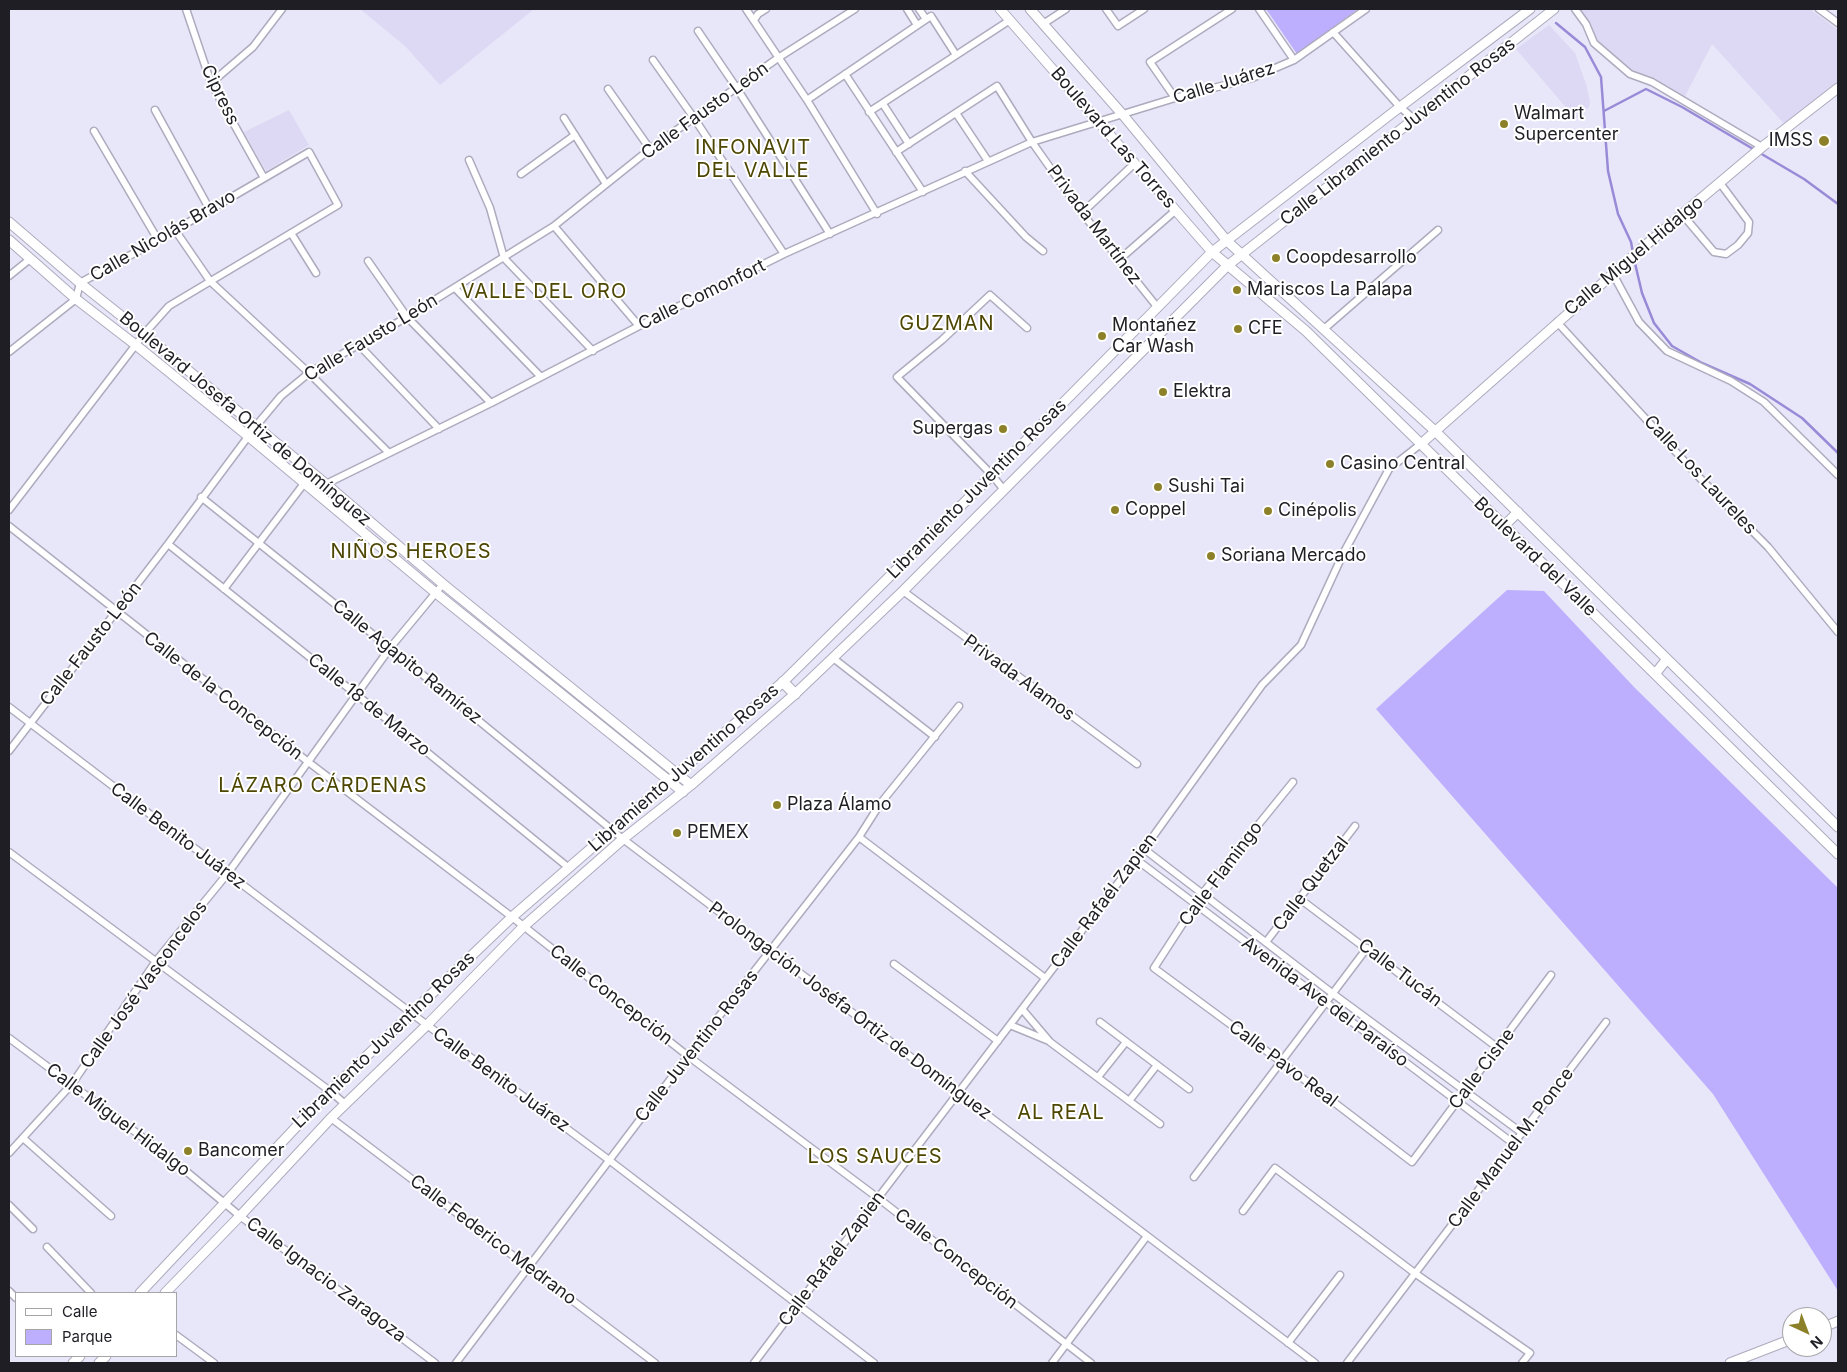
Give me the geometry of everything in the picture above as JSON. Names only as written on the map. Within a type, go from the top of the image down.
[{"type":"main road","points":[[784,682],[796,694]]},
{"type":"street","name":"Cipress","points":[[186,9],[211,83],[264,178]]},
{"type":"street","points":[[211,83],[252,46],[282,9]]},
{"type":"street","points":[[746,9],[807,100],[877,214]]},
{"type":"street","points":[[754,20],[758,14],[766,9]]},
{"type":"street","name":"Calle Fausto León","points":[[9,751],[168,544],[201,497],[281,396],[309,373],[407,317],[554,226],[650,149],[778,58],[854,9]]},
{"type":"street","points":[[907,9],[917,25]]},
{"type":"street","points":[[919,9],[929,18],[956,55]]},
{"type":"street","name":"Boulevard Las Torres","points":[[1000,9],[1098,123],[1212,252],[1227,266]]},
{"type":"street","name":"Boulevard Las Torres","points":[[1030,9],[1123,115],[1227,241],[1242,254]]},
{"type":"street","points":[[1043,24],[1066,9]]},
{"type":"street","points":[[1106,9],[1118,26],[1144,9]]},
{"type":"street","points":[[1175,98],[1150,62],[1232,9]]},
{"type":"street","points":[[1259,9],[1294,60]]},
{"type":"street","name":"Calle Juárez","points":[[1098,123],[1175,98],[1252,78],[1294,60],[1366,9]]},
{"type":"street","name":"Calle Libramiento Juventino Rosas","points":[[1227,241],[1530,9]]},
{"type":"street","name":"Calle Libramiento Juventino Rosas","points":[[1242,254],[1554,9]]},
{"type":"street","points":[[1575,9],[1586,24],[1594,43],[1630,74],[1652,82],[1758,151]]},
{"type":"street","points":[[1819,9],[1838,23]]},
{"type":"street","points":[[807,100],[929,18]]},
{"type":"street","points":[[869,112],[1010,20]]},
{"type":"street","points":[[698,31],[830,234]]},
{"type":"street","points":[[1333,32],[1414,120]]},
{"type":"street","points":[[653,60],[694,118],[784,254]]},
{"type":"street","points":[[845,74],[923,192]]},
{"type":"street","name":"Privada Martínez","points":[[956,113],[997,86],[1032,142],[1082,213],[1158,308]]},
{"type":"street","name":"Calle Miguel Hidalgo","points":[[1435,431],[1622,265],[1758,151],[1838,88]]},
{"type":"street","points":[[608,89],[650,149]]},
{"type":"street","points":[[883,104],[909,144]]},
{"type":"street","points":[[155,110],[210,210]]},
{"type":"street","points":[[896,152],[956,113],[988,161]]},
{"type":"street","points":[[564,118],[606,184]]},
{"type":"street","name":"Calle Comonfort","points":[[318,494],[326,484],[491,403],[639,326],[784,254],[877,214],[965,171],[1032,142],[1098,123]]},
{"type":"street","points":[[94,132],[158,240]]},
{"type":"street","points":[[521,174],[575,135]]},
{"type":"street","name":"Calle Nicolás Bravo","points":[[9,352],[76,299],[80,283],[309,152],[338,204],[291,233]]},
{"type":"street","points":[[469,160],[490,208],[504,258],[593,351]]},
{"type":"street","points":[[1082,213],[1135,163]]},
{"type":"street","points":[[965,171],[1026,237],[1043,252]]},
{"type":"street","points":[[1682,214],[1714,252],[1726,254],[1738,245],[1748,232],[1749,222],[1720,183]]},
{"type":"street","points":[[1120,259],[1176,210]]},
{"type":"street","name":"Boulevard Josefa Ortiz de Domínguez","points":[[9,222],[80,283],[326,484],[443,584],[691,785]]},
{"type":"street","points":[[554,226],[639,326]]},
{"type":"street","points":[[175,230],[210,281],[309,373],[389,453]]},
{"type":"street","points":[[1324,329],[1438,230]]},
{"type":"street","points":[[9,510],[137,346],[144,334],[169,306],[291,233],[316,272]]},
{"type":"street","name":"Boulevard Josefa Ortiz de Domínguez","points":[[9,240],[76,299],[248,436],[436,593],[683,792]]},
{"type":"street","name":"Libramiento Juventino Rosas","points":[[141,1292],[330,1091],[512,917],[611,829],[784,682],[1212,252],[1227,241]]},
{"type":"street","name":"Libramiento Juventino Rosas","points":[[166,1292],[331,1118],[427,1025],[523,927],[796,694],[1004,490],[1227,266],[1242,254]]},
{"type":"street","name":"Boulevard del Valle","points":[[1242,254],[1435,431],[1838,827]]},
{"type":"street","points":[[9,276],[30,259]]},
{"type":"street","points":[[368,261],[407,317],[491,403]]},
{"type":"street","name":"Boulevard del Valle","points":[[1227,266],[1306,331],[1838,854]]},
{"type":"street","points":[[1613,274],[1639,322],[1667,351],[1731,381],[1764,402],[1838,475]]},
{"type":"street","points":[[455,288],[541,377]]},
{"type":"street","points":[[1004,490],[992,475],[897,377],[942,340],[990,295],[1027,328]]},
{"type":"street","name":"Calle Los Laureles","points":[[1557,322],[1698,476],[1768,547],[1838,632]]},
{"type":"street","points":[[359,345],[439,429]]},
{"type":"street","points":[[1349,374],[1356,372],[1370,373]]},
{"type":"street","name":"Calle Rafaél Zapien","points":[[754,1363],[1136,860],[1262,685],[1301,645],[1343,554],[1389,469],[1435,431]]},
{"type":"street","points":[[224,589],[312,473]]},
{"type":"street","name":"Calle Agapito Ramírez","points":[[201,497],[624,839]]},
{"type":"street","points":[[1504,526],[1518,512]]},
{"type":"street","name":"Calle de la Concepción","points":[[9,526],[307,761],[512,917]]},
{"type":"street","name":"Calle 18 de Marzo","points":[[168,544],[358,694],[569,868]]},
{"type":"street","name":"Calle José Vasconcelos","points":[[9,1153],[72,1084],[156,961],[228,873],[390,648],[443,584]]},
{"type":"street","name":"Privada Alamos","points":[[902,591],[1137,764]]},
{"type":"street","points":[[833,658],[935,737]]},
{"type":"street","points":[[1655,674],[1667,659]]},
{"type":"street","name":"Calle Juventino Rosas","points":[[456,1363],[688,1056],[858,837],[880,804],[959,706]]},
{"type":"street","name":"Calle Benito Juárez","points":[[9,707],[427,1025],[610,1160],[874,1363]]},
{"type":"street","name":"Calle Flamingo","points":[[1154,968],[1202,894],[1293,782]]},
{"type":"street","name":"Calle Quetzal","points":[[1266,942],[1355,826]]},
{"type":"street","points":[[858,837],[1046,978]]},
{"type":"street","name":"Prolongación Joséfa Ortiz de Domínguez","points":[[624,839],[1315,1363]]},
{"type":"street","name":"Avenida Ave del Paraíso","points":[[1144,849],[1332,993],[1522,1133]]},
{"type":"street","points":[[9,852],[345,1104]]},
{"type":"street","name":"Avenida Ave del Paraíso","points":[[1136,860],[1514,1144]]},
{"type":"street","name":"Calle Tucán","points":[[1300,898],[1498,1048]]},
{"type":"street","name":"Calle Concepción","points":[[512,917],[688,1056],[878,1198],[1091,1363]]},
{"type":"street","points":[[1194,1177],[1367,948]]},
{"type":"street","points":[[894,964],[998,1041]]},
{"type":"street","name":"Calle Pavo Real","points":[[1154,968],[1412,1162]]},
{"type":"street","name":"Calle Cisne","points":[[1412,1162],[1551,975]]},
{"type":"street","points":[[1022,1009],[1036,1023],[1050,1042]]},
{"type":"street","points":[[1100,1022],[1189,1088]]},
{"type":"street","name":"Calle Manuel M. Ponce","points":[[1347,1363],[1606,1022]]},
{"type":"street","points":[[1010,1024],[1050,1042],[1160,1124]]},
{"type":"street","name":"Calle Miguel Hidalgo","points":[[9,1038],[169,1157],[240,1216]]},
{"type":"street","points":[[1098,1077],[1126,1042]]},
{"type":"street","points":[[1129,1100],[1157,1065]]},
{"type":"street","name":"Calle Federico Medrano","points":[[331,1118],[656,1363]]},
{"type":"street","points":[[23,1138],[111,1216]]},
{"type":"street","points":[[1244,1211],[1275,1168],[1416,1274],[1530,1353],[1522,1363]]},
{"type":"street","points":[[9,1205],[33,1229]]},
{"type":"street","name":"Calle Ignacio Zaragoza","points":[[240,1216],[435,1363]]},
{"type":"street","points":[[1052,1363],[1147,1236]]},
{"type":"street","points":[[47,1247],[90,1292]]},
{"type":"street","points":[[1288,1343],[1340,1275]]},
{"type":"street","points":[[178,1336],[214,1363]]},
{"type":"street","points":[[1730,1363],[1782,1343]]},
{"type":"shaded area","points":[[360,9],[534,9],[440,85],[405,46]]},
{"type":"shaded area","points":[[1579,9],[1810,9],[1838,30],[1838,87],[1787,127],[1712,44],[1683,100],[1647,76],[1637,74],[1624,67],[1598,43]]},
{"type":"shaded area","points":[[1549,25],[1575,53],[1586,84],[1590,101],[1589,107],[1576,119],[1516,49]]},
{"type":"shaded area","points":[[289,110],[309,145],[266,171],[244,132]]},
{"type":"green space","points":[[1266,9],[1358,9],[1297,54]]},
{"type":"green space","points":[[1507,590],[1544,591],[1634,687],[1838,888],[1838,1291],[1713,1094],[1376,709]]},
{"type":"waterway","points":[[1556,23],[1585,47],[1601,77],[1608,171],[1618,214],[1631,242],[1633,253]]},
{"type":"waterway","points":[[1604,111],[1646,89],[1682,107],[1804,179],[1838,204]]},
{"type":"waterway","points":[[1634,259],[1642,293],[1654,323],[1672,346],[1702,363],[1750,384],[1802,418],[1838,453]]},
{"type":"place","name":"Walmart Supercenter","points":[[1504,124]]},
{"type":"place","name":"IMSS","points":[[1824,141]]},
{"type":"place","name":"Coopdesarrollo","points":[[1276,258]]},
{"type":"place","name":"Mariscos La Palapa","points":[[1237,290]]},
{"type":"place","name":"CFE","points":[[1238,329]]},
{"type":"place","name":"Montañez Car Wash","points":[[1102,336]]},
{"type":"place","name":"Elektra","points":[[1163,392]]},
{"type":"place","name":"Supergas","points":[[1003,429]]},
{"type":"place","name":"Casino Central","points":[[1330,464]]},
{"type":"place","name":"Sushi Tai","points":[[1158,487]]},
{"type":"place","name":"Coppel","points":[[1115,510]]},
{"type":"place","name":"Cinépolis","points":[[1268,511]]},
{"type":"place","name":"Soriana Mercado","points":[[1211,556]]},
{"type":"place","name":"Plaza Álamo","points":[[777,805]]},
{"type":"place","name":"PEMEX","points":[[677,833]]},
{"type":"place","name":"Bancomer","points":[[188,1151]]},
{"type":"district","name":"INFONAVIT DEL VALLE","points":[[753,160]]},
{"type":"district","name":"VALLE DEL ORO","points":[[544,292]]},
{"type":"district","name":"GUZMAN","points":[[947,324]]},
{"type":"district","name":"NIÑOS HEROES","points":[[411,552]]},
{"type":"district","name":"LÁZARO CÁRDENAS","points":[[323,786]]},
{"type":"district","name":"AL REAL","points":[[1061,1113]]},
{"type":"district","name":"LOS SAUCES","points":[[875,1157]]}]
